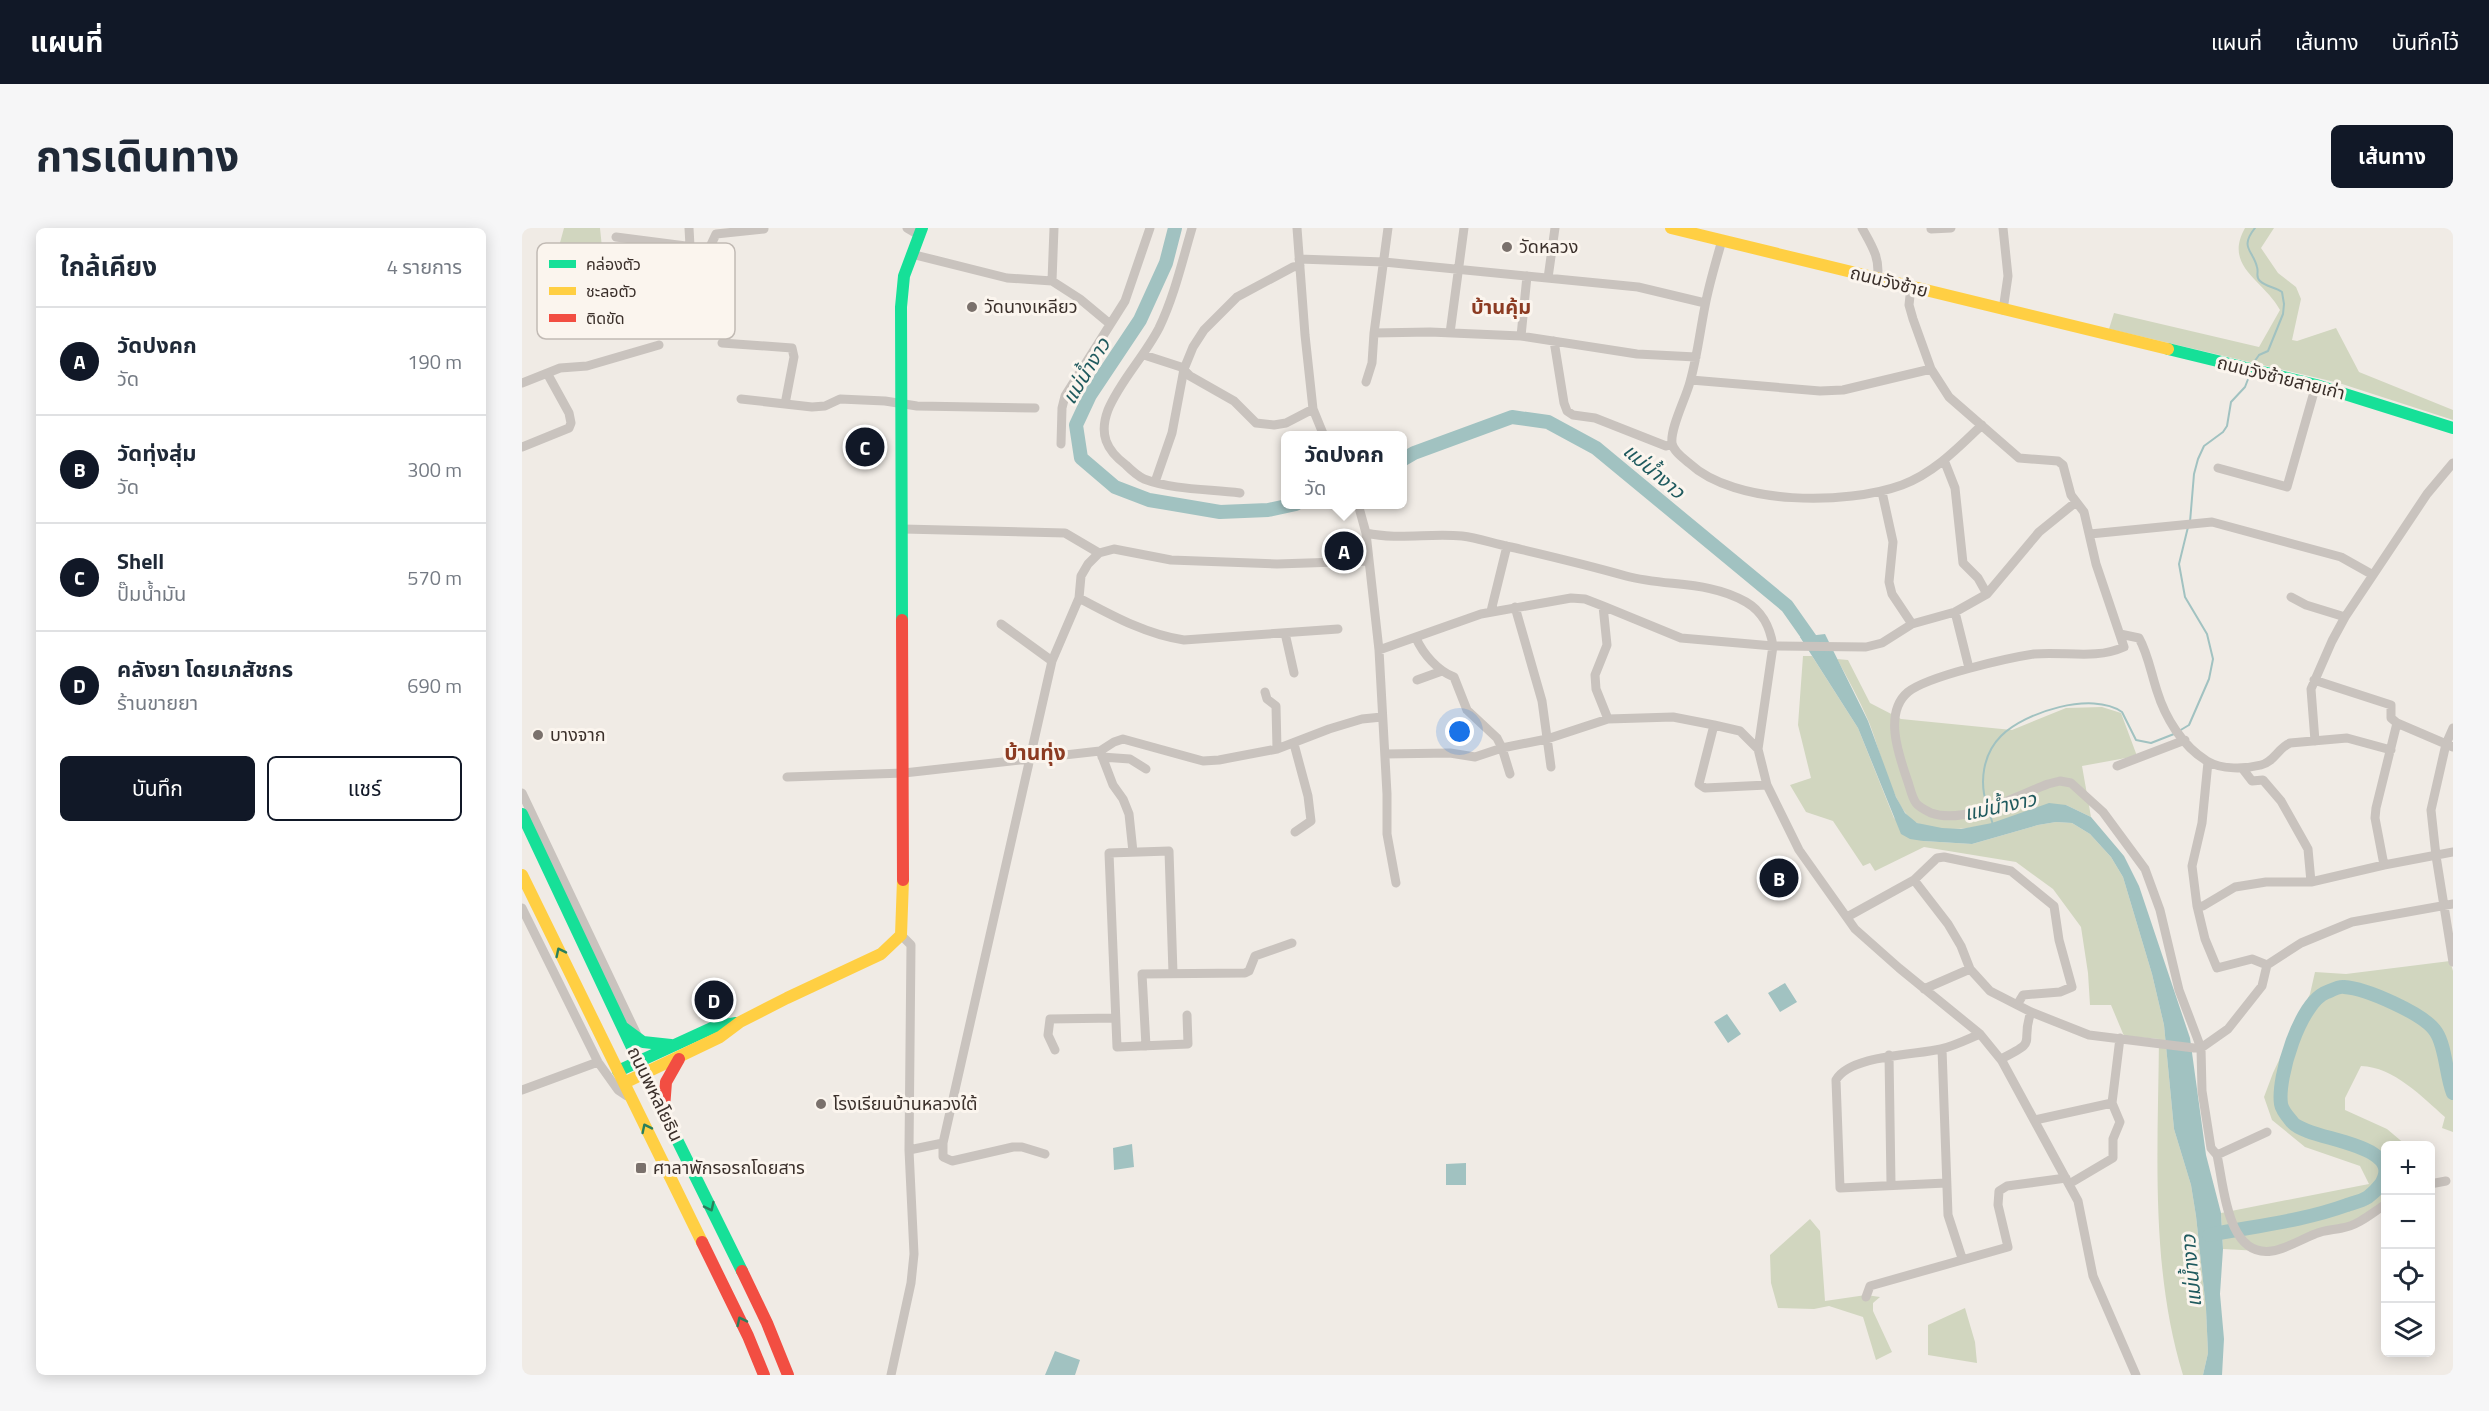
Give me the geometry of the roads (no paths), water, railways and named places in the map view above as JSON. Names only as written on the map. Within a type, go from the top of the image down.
[{"type":"main road","name":"ถนนวังซ้าย","points":[[1671,228],[2107,335]]},
{"type":"main road","points":[[624,1083],[644,1073],[714,1027],[740,1022],[881,954],[901,935],[904,773],[901,307],[903,276],[921,231]]},
{"type":"main road","name":"ถนนวังซ้ายสายเก่า","points":[[2107,335],[2316,385],[2453,428]]},
{"type":"main road","name":"ถนนพหลโยธิน","points":[[522,814],[644,1073],[767,1323],[788,1375]]},
{"type":"main road","name":"ถนนพหลโยธิน","points":[[522,875],[748,1336],[764,1375]]},
{"type":"main road","points":[[623,1027],[639,1039],[678,1050]]},
{"type":"main road","points":[[618,1071],[639,1061],[678,1050]]},
{"type":"main road","points":[[664,1114],[663,1089],[678,1050]]},
{"type":"street","points":[[641,228],[642,240]]},
{"type":"street","points":[[689,228],[690,243]]},
{"type":"street","points":[[907,228],[921,231]]},
{"type":"street","points":[[1052,281],[1054,228]]},
{"type":"street","points":[[1061,444],[1062,408],[1065,396],[1125,301],[1150,228]]},
{"type":"street","points":[[1192,228],[1169,306],[1144,355],[1109,408],[1104,423],[1104,435],[1106,445],[1113,455],[1142,478],[1155,482],[1240,493]]},
{"type":"street","points":[[1297,228],[1313,409],[1322,431]]},
{"type":"street","points":[[1366,382],[1372,363],[1388,228]]},
{"type":"street","points":[[1450,333],[1464,228]]},
{"type":"street","points":[[1548,278],[1555,228]]},
{"type":"street","points":[[1862,228],[1878,259],[1880,266],[1877,280]]},
{"type":"street","points":[[1931,228],[1951,228]]},
{"type":"street","points":[[2003,310],[2008,288],[2004,228]]},
{"type":"street","points":[[713,243],[716,234],[733,230],[764,229]]},
{"type":"street","points":[[616,237],[666,243]]},
{"type":"street","points":[[1722,240],[1705,303],[1691,380],[1673,432],[1672,444],[1677,453],[1694,468],[1710,478],[1758,493],[1811,498],[1882,492],[1906,483],[1944,460],[1982,425]]},
{"type":"street","points":[[912,254],[1007,278],[1052,281],[1080,299],[1110,324]]},
{"type":"street","points":[[1155,482],[1172,433],[1184,369],[1193,347],[1204,330],[1237,297],[1299,262],[1384,262],[1638,286],[1705,303]]},
{"type":"street","points":[[1521,336],[1527,276]]},
{"type":"street","points":[[1911,287],[1909,305],[1931,369],[1956,406],[1982,425],[2019,458],[2058,461],[2063,465],[2071,495],[2084,512],[2091,534],[2096,564],[2124,647],[2096,655],[2034,654],[1969,669],[1916,687],[1908,692],[1900,700],[1895,727],[1903,769],[1915,802],[1930,813],[1947,816],[1967,815],[2060,781],[2071,783],[2108,818],[2145,869],[2154,890],[2174,973],[2198,1048],[2211,1148],[2217,1155],[2233,1227],[2238,1237],[2254,1250],[2273,1251],[2318,1232],[2343,1228],[2365,1219],[2381,1207]]},
{"type":"street","points":[[1374,333],[1521,336],[1637,354],[1695,357]]},
{"type":"street","points":[[1554,341],[1567,411],[1573,415],[1594,418],[1626,429],[1666,446],[1672,444]]},
{"type":"street","points":[[722,343],[792,348],[794,357],[785,404]]},
{"type":"street","points":[[522,383],[566,366],[596,364],[659,345]]},
{"type":"street","points":[[1144,355],[1184,369],[1190,376],[1234,401],[1256,423],[1274,425],[1286,423],[1313,409]]},
{"type":"street","points":[[1691,380],[1820,392],[1851,388],[1931,369]]},
{"type":"street","points":[[522,447],[568,428],[572,423],[547,373]]},
{"type":"street","points":[[2218,468],[2287,486],[2316,385]]},
{"type":"street","points":[[741,399],[825,406],[840,399],[916,406],[1035,408]]},
{"type":"street","points":[[1944,460],[1955,488],[1963,562],[1978,578],[1987,594]]},
{"type":"street","points":[[2315,741],[2311,689],[2345,617],[2427,494],[2453,464]]},
{"type":"street","points":[[1882,492],[1893,542],[1889,582],[1892,594],[1912,624]]},
{"type":"street","points":[[1379,650],[1491,611],[1571,598],[1585,599],[1680,638],[1773,646],[1866,647],[1882,643],[1912,624],[1954,612],[1987,594],[2039,532],[2076,502]]},
{"type":"street","points":[[1359,509],[1366,533],[1379,650],[1387,834],[1396,883]]},
{"type":"street","points":[[2091,534],[2212,522],[2319,549],[2341,557],[2373,575]]},
{"type":"street","points":[[903,530],[1065,533],[1099,553]]},
{"type":"street","points":[[1366,533],[1395,538],[1463,537],[1605,568],[1627,576],[1708,587],[1731,594],[1748,603],[1764,617],[1771,630],[1773,646],[1758,749],[1767,785],[1799,850],[1855,929],[1980,1034],[2001,1059],[2078,1201],[2093,1276],[2136,1375]]},
{"type":"street","points":[[1491,611],[1507,546]]},
{"type":"street","points":[[1045,1154],[1022,1147],[1013,1147],[952,1161],[943,1157],[943,1143],[1052,661],[1079,598],[1082,576],[1088,564],[1099,553],[1114,549],[1171,560],[1265,564],[1368,561]]},
{"type":"street","points":[[2291,597],[2306,605],[2345,617]]},
{"type":"street","points":[[1079,598],[1121,620],[1178,639],[1338,629]]},
{"type":"street","points":[[1603,606],[1607,645],[1595,675],[1596,689],[1608,719]]},
{"type":"street","points":[[1515,607],[1542,701],[1551,767]]},
{"type":"street","points":[[1954,612],[1969,669]]},
{"type":"street","points":[[1001,624],[1052,661]]},
{"type":"street","points":[[1285,633],[1294,673]]},
{"type":"street","points":[[2120,634],[2139,638],[2144,646],[2157,693],[2169,720],[2183,738],[2208,762],[2242,768],[2264,765],[2271,761],[2283,746],[2347,738],[2391,750]]},
{"type":"street","points":[[1416,639],[1420,648],[1442,671],[1454,677],[1467,710],[1488,728],[1502,748],[1510,774]]},
{"type":"street","points":[[1417,681],[1442,671]]},
{"type":"street","points":[[2314,680],[2391,705],[2391,718],[2397,723],[2450,746]]},
{"type":"street","points":[[1265,692],[1267,699],[1276,706],[1277,749]]},
{"type":"street","points":[[1101,754],[1114,742],[1123,739],[1203,761],[1277,749],[1362,719],[1382,717]]},
{"type":"street","points":[[1385,754],[1450,753],[1475,758],[1502,748],[1547,739],[1608,719],[1673,717],[1740,731],[1758,749]]},
{"type":"street","points":[[2384,865],[2375,818],[2397,723]]},
{"type":"street","points":[[1714,725],[1699,784],[1705,788],[1767,785]]},
{"type":"street","points":[[2453,728],[2431,810],[2436,856],[2448,905],[2453,960]]},
{"type":"street","points":[[2117,766],[2183,738]]},
{"type":"street","points":[[1294,744],[1308,796],[1311,821],[1295,832]]},
{"type":"street","points":[[787,777],[904,773],[1031,758],[1101,754],[1130,759],[1146,769]]},
{"type":"street","points":[[1101,754],[1129,814],[1133,852]]},
{"type":"street","points":[[2208,762],[2202,823],[2192,866],[2197,906],[2209,951],[2217,968],[2252,959],[2267,965]]},
{"type":"street","points":[[2242,768],[2252,781],[2263,780],[2281,801],[2308,849],[2310,882]]},
{"type":"street","points":[[522,793],[639,1039]]},
{"type":"street","points":[[1173,973],[1169,851],[1109,853],[1117,1047],[1188,1044],[1187,1015]]},
{"type":"street","points":[[2197,906],[2203,906],[2235,887],[2266,882],[2310,882],[2453,852]]},
{"type":"street","points":[[1847,917],[1914,880],[1937,858],[1944,856],[2011,871],[2054,906],[2059,940],[2072,987],[2060,992],[2023,995],[2017,1005]]},
{"type":"street","points":[[1914,880],[1948,924],[1970,969],[1990,991],[2031,1012],[2089,1035],[2164,1046],[2198,1048],[2228,1029],[2262,986],[2267,965],[2301,943],[2352,922],[2448,905]]},
{"type":"street","points":[[522,908],[598,1062],[618,1090],[632,1099]]},
{"type":"street","points":[[891,1375],[911,1283],[914,1254],[909,1150],[911,945],[901,935]]},
{"type":"street","points":[[1146,1046],[1142,974],[1245,973],[1249,971],[1255,956],[1292,943]]},
{"type":"street","points":[[1924,989],[1970,969]]},
{"type":"street","points":[[2001,1059],[2027,1044],[2031,1012]]},
{"type":"street","points":[[1055,1050],[1048,1035],[1050,1019],[1115,1018]]},
{"type":"street","points":[[1946,1183],[1840,1188],[1836,1080],[1839,1075],[1850,1068],[1889,1055],[1942,1049],[1980,1034]]},
{"type":"street","points":[[1866,1297],[1870,1286],[2008,1246],[1998,1205],[1999,1191],[2007,1186],[2067,1181],[2113,1158],[2113,1139],[2120,1122],[2112,1103],[2120,1038]]},
{"type":"street","points":[[1942,1049],[1948,1215],[1962,1258]]},
{"type":"street","points":[[1889,1055],[1891,1184]]},
{"type":"street","points":[[522,1090],[598,1062]]},
{"type":"street","points":[[2035,1120],[2112,1103]]},
{"type":"street","points":[[2217,1155],[2266,1132]]},
{"type":"street","points":[[909,1150],[943,1143]]},
{"type":"street","points":[[2435,1183],[2446,1181]]},
{"type":"water","points":[[1825,634],[1868,721],[1896,797],[1905,813],[1917,823],[1961,829],[1992,823],[2049,803],[2066,805],[2091,817],[2124,856],[2139,886],[2190,1038],[2206,1155],[2221,1213],[2223,1249],[2220,1294],[2224,1339],[2222,1375],[2203,1375],[2208,1353],[2206,1309],[2196,1216],[2191,1185],[2174,1129],[2164,1025],[2152,974],[2123,877],[2111,857],[2090,834],[2072,823],[2056,822],[2038,825],[1972,844],[1923,841],[1910,839],[1901,834],[1858,728],[1800,637]]},
{"type":"water","points":[[1785,983],[1797,1002],[1780,1012],[1768,993]]},
{"type":"water","points":[[1727,1014],[1741,1034],[1728,1043],[1714,1022]]},
{"type":"water","points":[[1132,1144],[1134,1167],[1114,1170],[1113,1148]]},
{"type":"water","points":[[1466,1163],[1466,1185],[1446,1185],[1446,1164]]},
{"type":"water","points":[[1055,1351],[1080,1360],[1075,1375],[1045,1375]]},
{"type":"waterway","name":"แม่น้ำงาว","points":[[1175,228],[1166,263],[1140,320],[1090,395],[1076,425],[1081,458],[1115,487],[1149,500],[1220,512],[1281,507]]},
{"type":"waterway","points":[[2252,365],[2259,355],[2268,351],[2283,314],[2284,304],[2282,292],[2265,285],[2258,278],[2255,261],[2248,249],[2248,240],[2255,228]]},
{"type":"waterway","points":[[2190,522],[2194,474],[2198,459],[2204,446],[2223,432],[2227,426],[2231,402],[2245,387],[2250,374]]},
{"type":"waterway","name":"แม่น้ำงาว","points":[[1407,457],[1512,417],[1548,422],[1596,448],[1787,606],[1818,650]]},
{"type":"waterway","points":[[2179,731],[2189,725],[2209,679],[2213,659],[2207,634],[2185,597],[2179,564],[2188,527]]},
{"type":"waterway","points":[[1987,805],[1983,778],[1990,751],[2001,736],[2012,727],[2042,712],[2077,704],[2109,706],[2122,712],[2136,740],[2151,743],[2174,734]]},
{"type":"waterway","points":[[1989,811],[1993,825]]},
{"type":"waterway","points":[[2209,1235],[2330,1211],[2366,1198],[2381,1184],[2385,1170],[2381,1160],[2369,1151],[2303,1129],[2293,1123],[2281,1104],[2283,1077],[2292,1042],[2308,1010],[2327,992],[2335,988],[2354,988],[2394,1003],[2430,1025],[2442,1045],[2453,1093]]},
{"type":"place","name":"วัดหลวง","points":[[1507,247]]},
{"type":"place","name":"วัดนางเหลียว","points":[[972,307]]},
{"type":"place","name":"Shell","points":[[865,447]]},
{"type":"place","name":"วัดปงคก","points":[[1344,551]]},
{"type":"place","name":"บางจาก","points":[[538,735]]},
{"type":"place","name":"วัดทุ่งสุ่ม","points":[[1779,878]]},
{"type":"place","name":"คลังยา โดยเภสัชกร","points":[[714,1000]]},
{"type":"place","name":"โรงเรียนบ้านหลวงใต้","points":[[821,1104]]},
{"type":"place","name":"ศาลาพักรอรถโดยสาร","points":[[641,1168]]},
{"type":"district","name":"บ้านคุ้ม","points":[[1501,307]]},
{"type":"district","name":"บ้านทุ่ง","points":[[1035,753]]}]
